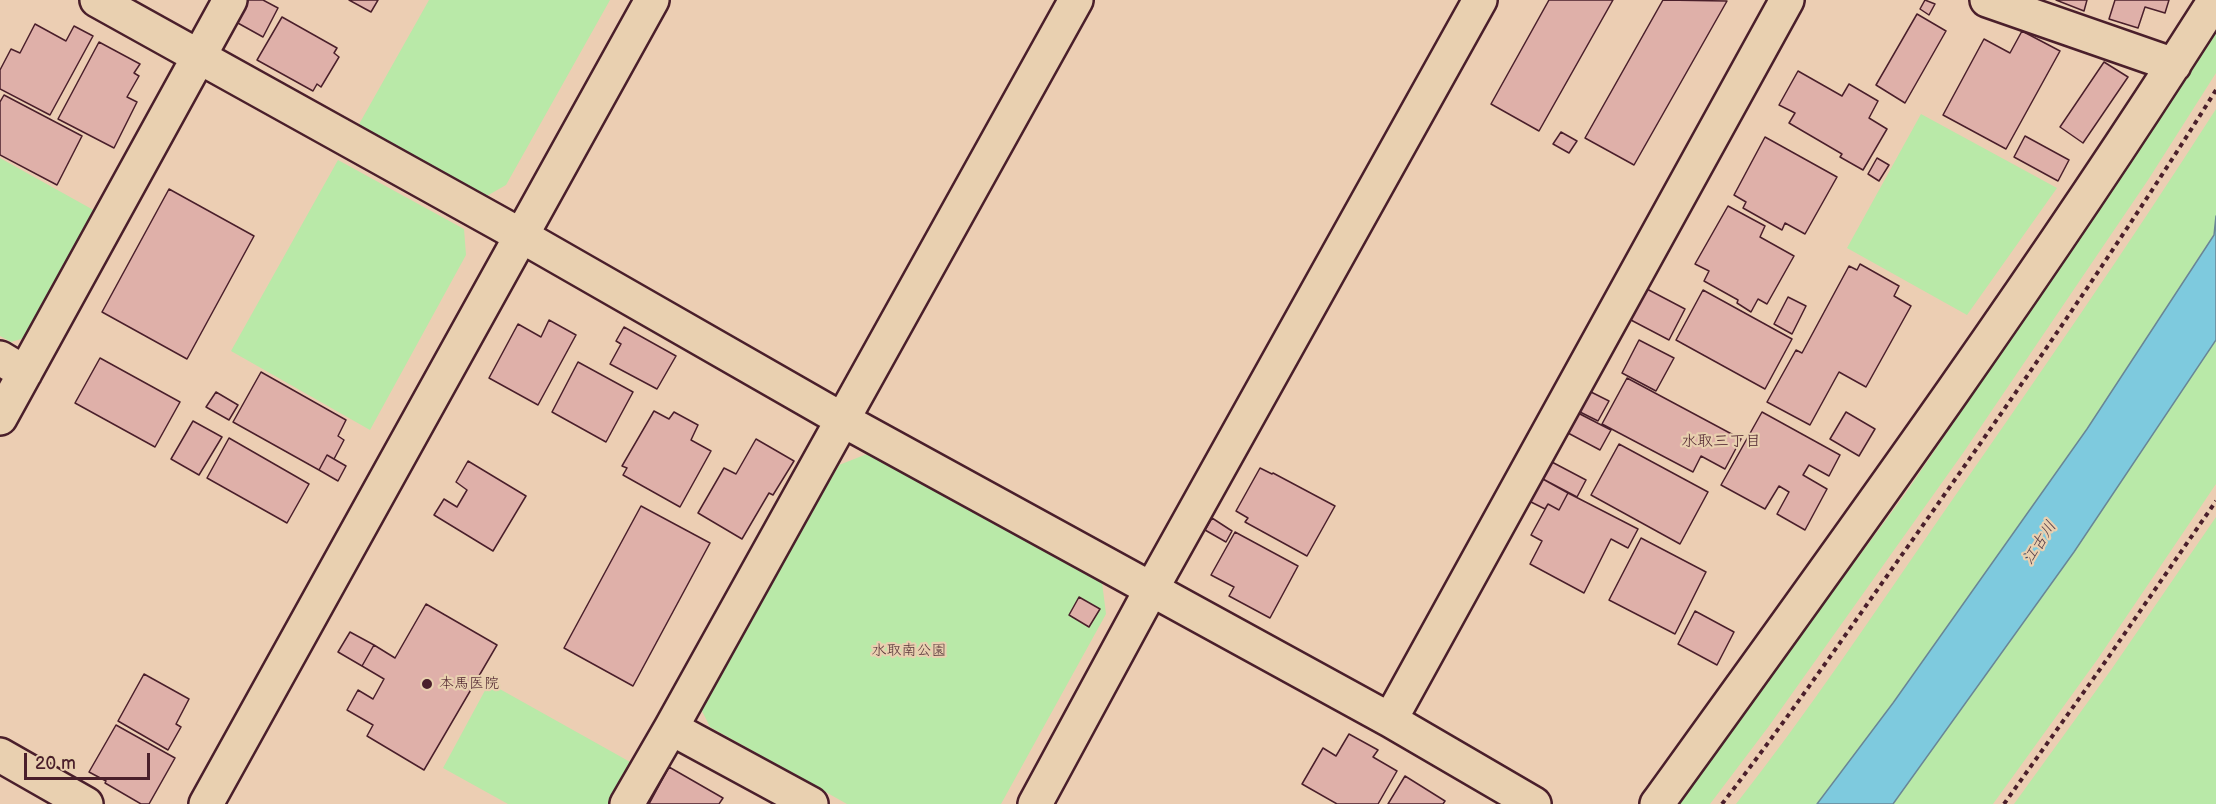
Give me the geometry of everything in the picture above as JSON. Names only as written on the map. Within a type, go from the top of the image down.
[{"type":"street","points":[[97,0],[520,235],[843,420],[1390,720],[1534,804]]},
{"type":"street","points":[[0,418],[13,365],[200,57],[230,0]]},
{"type":"street","points":[[206,804],[652,0]]},
{"type":"street","points":[[627,804],[1076,0]]},
{"type":"street","points":[[1035,804],[1152,588],[1480,0]]},
{"type":"street","points":[[1390,720],[1787,0]]},
{"type":"street","points":[[1987,0],[2174,65]]},
{"type":"street","points":[[1657,804],[1890,482],[2119,150],[2215,0]]},
{"type":"street","points":[[671,728],[811,804]]},
{"type":"street","points":[[0,756],[86,804]]},
{"type":"path","points":[[1722,804],[1778,732],[1971,457],[2156,186],[2216,90]]},
{"type":"path","points":[[2004,804],[2216,501]]},
{"type":"green space","points":[[429,0],[610,0],[506,185],[485,197],[358,126]]},
{"type":"green space","points":[[2216,31],[2216,73],[2148,180],[1963,453],[1769,726],[1710,804],[1676,804],[1905,494],[2130,164]]},
{"type":"green space","points":[[2216,109],[2214,234],[2087,429],[1893,703],[1817,804],[1736,804],[1865,627],[2079,316]]},
{"type":"green space","points":[[1921,114],[2057,188],[1967,315],[1847,248]]},
{"type":"green space","points":[[0,158],[97,212],[28,337],[11,342],[0,336]]},
{"type":"green space","points":[[338,160],[464,229],[466,255],[370,430],[231,351]]},
{"type":"green space","points":[[2216,340],[2216,484],[2097,660],[1993,804],[1893,804],[2074,552]]},
{"type":"green space","name":"水取南公園","points":[[867,454],[1102,582],[1106,614],[1001,804],[847,804],[710,727],[700,707],[839,465]]},
{"type":"green space","points":[[2216,517],[2216,804],[2014,804],[2111,670]]},
{"type":"green space","points":[[489,683],[632,763],[609,804],[508,804],[443,768]]},
{"type":"water","name":"江古川","points":[[2216,216],[2216,340],[2074,552],[1893,804],[1817,804],[1893,703],[2087,429],[2214,235]]},
{"type":"building","points":[[247,0],[263,0],[278,8],[263,37],[236,22]]},
{"type":"building","points":[[349,0],[378,0],[371,12]]},
{"type":"building","points":[[1549,0],[1613,0],[1539,131],[1491,104]]},
{"type":"building","points":[[1663,0],[1727,1],[1634,165],[1585,138]]},
{"type":"building","points":[[1925,0],[1935,4],[1929,15],[1920,9]]},
{"type":"building","points":[[2056,0],[2087,0],[2084,11]]},
{"type":"building","points":[[2115,0],[2169,0],[2165,13],[2145,7],[2138,28],[2109,19]]},
{"type":"building","points":[[1917,14],[1946,31],[1905,103],[1876,85]]},
{"type":"building","points":[[282,17],[337,48],[334,53],[339,57],[321,87],[317,84],[313,91],[257,60]]},
{"type":"building","points":[[35,24],[66,41],[74,26],[93,36],[50,115],[0,89],[0,70],[11,49],[20,53]]},
{"type":"building","points":[[2022,31],[2060,51],[2006,149],[1943,115],[1984,39],[2010,53]]},
{"type":"building","points":[[99,42],[140,64],[134,73],[139,76],[127,97],[137,102],[114,148],[58,119]]},
{"type":"building","points":[[2104,62],[2128,77],[2083,143],[2060,127]]},
{"type":"building","points":[[1798,71],[1842,96],[1849,84],[1878,101],[1869,118],[1887,129],[1863,170],[1840,157],[1842,154],[1789,123],[1795,113],[1779,105]]},
{"type":"building","points":[[4,95],[82,136],[57,185],[0,155],[0,102]]},
{"type":"building","points":[[1561,132],[1577,141],[1569,153],[1553,144]]},
{"type":"building","points":[[2025,136],[2069,160],[2058,181],[2014,157]]},
{"type":"building","points":[[1765,137],[1837,177],[1805,234],[1785,223],[1782,230],[1743,208],[1746,202],[1734,195]]},
{"type":"building","points":[[1877,158],[1889,165],[1879,181],[1868,174]]},
{"type":"building","points":[[169,189],[254,236],[187,359],[102,312]]},
{"type":"building","points":[[1728,206],[1765,226],[1760,237],[1794,256],[1767,304],[1758,299],[1751,312],[1737,303],[1738,300],[1704,281],[1709,271],[1695,264]]},
{"type":"building","points":[[1860,264],[1899,286],[1894,296],[1911,306],[1866,387],[1839,372],[1810,425],[1767,402],[1796,350],[1802,353],[1849,266],[1857,270]]},
{"type":"building","points":[[1645,288],[1685,309],[1669,340],[1629,319]]},
{"type":"building","points":[[1703,290],[1792,339],[1765,389],[1676,340]]},
{"type":"building","points":[[1788,297],[1806,306],[1792,334],[1774,324]]},
{"type":"building","points":[[549,320],[576,335],[538,405],[489,378],[518,324],[541,337]]},
{"type":"building","points":[[624,327],[676,356],[657,389],[610,364],[621,344],[616,341]]},
{"type":"building","points":[[1639,340],[1674,358],[1656,391],[1622,373]]},
{"type":"building","points":[[100,358],[180,402],[155,447],[75,403]]},
{"type":"building","points":[[578,362],[633,392],[606,442],[552,412]]},
{"type":"building","points":[[261,372],[346,420],[338,436],[344,440],[334,459],[327,455],[319,470],[233,422]]},
{"type":"building","points":[[1627,378],[1741,439],[1725,469],[1701,456],[1693,472],[1602,424]]},
{"type":"building","points":[[1589,391],[1609,401],[1598,421],[1578,411]]},
{"type":"building","points":[[216,392],[238,405],[229,420],[206,407]]},
{"type":"building","points":[[654,411],[669,419],[674,412],[698,425],[691,440],[711,451],[680,507],[623,475],[627,468],[622,466]]},
{"type":"building","points":[[1762,412],[1840,455],[1829,476],[1809,465],[1803,475],[1827,489],[1805,530],[1777,514],[1789,492],[1779,486],[1765,509],[1721,485]]},
{"type":"building","points":[[1846,412],[1875,429],[1859,456],[1830,439]]},
{"type":"building","points":[[1578,413],[1611,430],[1600,450],[1568,433]]},
{"type":"building","points":[[193,421],[222,437],[199,475],[171,459]]},
{"type":"building","points":[[229,438],[309,484],[287,523],[207,478]]},
{"type":"building","points":[[756,439],[794,461],[773,495],[769,493],[742,539],[698,513],[724,468],[736,474]]},
{"type":"building","points":[[1619,444],[1708,492],[1680,544],[1591,495]]},
{"type":"building","points":[[327,455],[346,466],[338,481],[319,470]]},
{"type":"building","points":[[468,461],[526,496],[493,551],[434,515],[444,499],[457,507],[467,490],[456,482]]},
{"type":"building","points":[[1550,461],[1586,480],[1577,497],[1541,478]]},
{"type":"building","points":[[1260,468],[1335,506],[1307,556],[1245,522],[1248,518],[1236,511]]},
{"type":"building","points":[[1541,478],[1568,493],[1559,510],[1548,504],[1545,509],[1529,501]]},
{"type":"building","points":[[1568,493],[1638,529],[1628,548],[1611,539],[1584,593],[1530,564],[1542,541],[1531,535],[1548,504],[1559,510]]},
{"type":"building","points":[[641,506],[710,543],[633,686],[564,648]]},
{"type":"building","points":[[1212,518],[1232,531],[1226,542],[1205,530]]},
{"type":"building","points":[[1235,532],[1298,566],[1270,618],[1229,596],[1234,587],[1211,575]]},
{"type":"building","points":[[1641,538],[1706,572],[1675,634],[1609,600]]},
{"type":"building","points":[[1079,597],[1100,609],[1089,627],[1069,615]]},
{"type":"building","name":"本馬医院","points":[[426,604],[497,645],[424,770],[367,736],[373,725],[347,710],[358,690],[373,699],[384,679],[362,666],[374,645],[395,658]]},
{"type":"building","points":[[1695,611],[1734,632],[1717,665],[1678,644]]},
{"type":"building","points":[[350,632],[374,645],[362,666],[338,652]]},
{"type":"building","points":[[144,674],[189,699],[176,724],[181,727],[168,750],[118,721]]},
{"type":"building","points":[[116,725],[175,758],[149,804],[141,804],[89,772]]},
{"type":"building","points":[[1349,734],[1378,750],[1373,757],[1397,771],[1378,804],[1337,804],[1302,784],[1323,748],[1336,756]]},
{"type":"building","points":[[669,767],[723,798],[719,804],[649,804]]},
{"type":"building","points":[[1405,776],[1445,801],[1443,804],[1388,804]]},
{"type":"place","name":"本馬医院","points":[[427,684]]},
{"type":"district","name":"水取三丁目","points":[[1721,442]]}]
